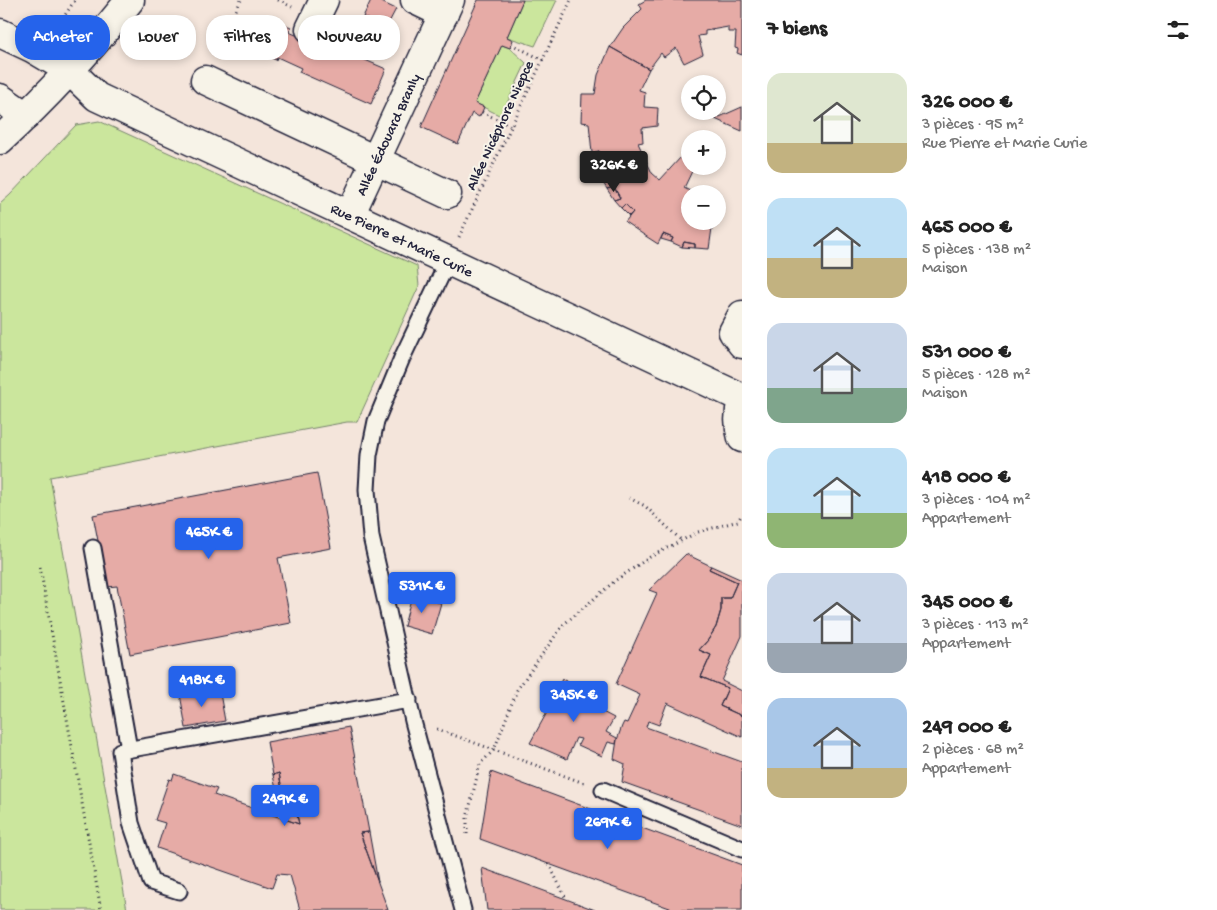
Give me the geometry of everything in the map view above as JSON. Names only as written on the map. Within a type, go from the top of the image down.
[{"type":"street","points":[[0,140],[26,116],[94,44],[130,0]]},
{"type":"street","points":[[317,15],[324,0]]},
{"type":"street","points":[[415,0],[447,7]]},
{"type":"street","name":"Allée Édouard Branly","points":[[350,215],[447,7]]},
{"type":"street","name":"Rue Pierre et Marie Curie","points":[[0,33],[32,48],[69,70],[97,97],[742,400],[738,412],[738,427],[742,438]]},
{"type":"street","points":[[205,80],[447,194]]},
{"type":"street","points":[[0,98],[26,116]]},
{"type":"lane","points":[[448,261],[402,358],[376,421],[368,455],[367,490],[371,537],[413,721],[463,910]]},
{"type":"lane","points":[[93,548],[129,749]]},
{"type":"lane","points":[[179,891],[152,882],[131,823],[120,751],[409,700]]},
{"type":"lane","points":[[602,790],[742,849]]},
{"type":"path","points":[[65,15],[75,0]]},
{"type":"path","points":[[205,80],[241,0]]},
{"type":"path","name":"Allée Nicéphore Niepce","points":[[448,261],[571,0]]},
{"type":"path","points":[[511,44],[542,60]]},
{"type":"path","points":[[482,112],[511,126]]},
{"type":"path","points":[[629,498],[645,506],[682,541]]},
{"type":"path","points":[[467,818],[480,764],[494,750],[517,690],[563,626],[616,580],[650,557],[698,532],[738,521],[742,514]]},
{"type":"path","points":[[40,566],[101,910]]},
{"type":"path","points":[[413,721],[566,775],[602,790]]},
{"type":"path","points":[[549,864],[566,899]]},
{"type":"green space","points":[[523,0],[557,0],[535,46],[507,37]]},
{"type":"green space","points":[[502,45],[510,48],[526,63],[501,116],[475,103]]},
{"type":"green space","points":[[99,121],[417,266],[419,286],[357,422],[347,422],[50,477],[127,910],[0,910],[0,204],[76,125]]},
{"type":"building","points":[[371,0],[377,0],[396,9],[393,15],[364,15]]},
{"type":"building","points":[[478,0],[523,0],[507,37],[513,40],[510,48],[502,45],[475,103],[484,107],[482,112],[479,117],[472,113],[458,144],[421,127]]},
{"type":"building","points":[[646,0],[742,0],[742,55],[737,53],[738,49],[735,48],[736,32],[728,32],[728,27],[705,31],[705,35],[698,36],[703,54],[684,63],[676,48],[664,57],[661,53],[649,69],[610,47],[623,28],[642,9],[639,4]]},
{"type":"building","points":[[288,26],[291,27],[289,32],[298,36],[298,60],[365,60],[386,69],[371,104],[299,72],[301,68],[284,60],[288,60]]},
{"type":"building","points":[[610,47],[649,69],[639,90],[645,92],[644,107],[658,108],[657,126],[642,128],[643,142],[638,143],[652,173],[660,180],[681,157],[681,175],[690,175],[685,185],[681,185],[681,230],[712,230],[709,249],[695,248],[695,244],[684,242],[682,247],[671,242],[673,238],[663,234],[658,244],[625,222],[633,212],[625,204],[621,208],[614,200],[620,198],[614,187],[607,189],[600,178],[595,164],[603,162],[599,151],[592,153],[589,123],[581,122],[582,94],[595,94],[598,75]]},
{"type":"building","points":[[742,107],[742,131],[717,120],[726,120],[726,114]]},
{"type":"building","points":[[599,151],[603,162],[595,164],[592,153]]},
{"type":"building","points":[[614,187],[620,198],[614,200],[607,189]]},
{"type":"building","points":[[625,204],[633,212],[629,216],[621,208]]},
{"type":"building","points":[[663,234],[673,238],[671,242],[661,239]]},
{"type":"building","points":[[684,242],[695,244],[695,248],[682,247]]},
{"type":"building","points":[[317,473],[331,548],[278,558],[291,623],[130,654],[117,586],[107,587],[93,515]]},
{"type":"building","points":[[686,554],[711,566],[709,569],[737,582],[730,598],[721,598],[721,610],[716,627],[699,650],[711,655],[701,677],[728,688],[720,706],[742,716],[742,737],[667,703],[659,725],[648,721],[646,727],[742,762],[742,825],[622,782],[625,764],[614,759],[617,740],[622,726],[624,722],[627,723],[640,695],[616,684],[657,593],[649,590]]},
{"type":"building","points":[[711,566],[742,580],[742,636],[722,681],[742,691],[742,716],[720,706],[728,688],[701,677],[711,655],[699,650],[716,627],[721,610],[721,598],[730,598],[737,582],[709,569]]},
{"type":"building","points":[[412,595],[441,603],[432,634],[404,626]]},
{"type":"building","points":[[562,679],[598,697],[593,707],[614,718],[606,732],[617,738],[616,744],[608,742],[602,756],[578,745],[581,739],[576,738],[567,759],[530,743],[550,707],[548,706]]},
{"type":"building","points":[[219,688],[225,721],[186,728],[180,694]]},
{"type":"building","points":[[349,727],[369,832],[360,833],[388,910],[300,910],[290,875],[277,874],[272,888],[157,848],[165,823],[155,820],[169,779],[172,780],[174,774],[217,789],[214,795],[299,824],[291,788],[282,790],[279,773],[273,775],[267,742]]},
{"type":"building","points":[[491,772],[742,865],[742,910],[675,910],[480,839]]},
{"type":"building","points":[[279,773],[282,790],[291,788],[299,824],[282,818],[273,775]]},
{"type":"building","points":[[369,832],[378,882],[360,833]]},
{"type":"building","points":[[482,868],[566,899],[595,910],[487,910]]}]
